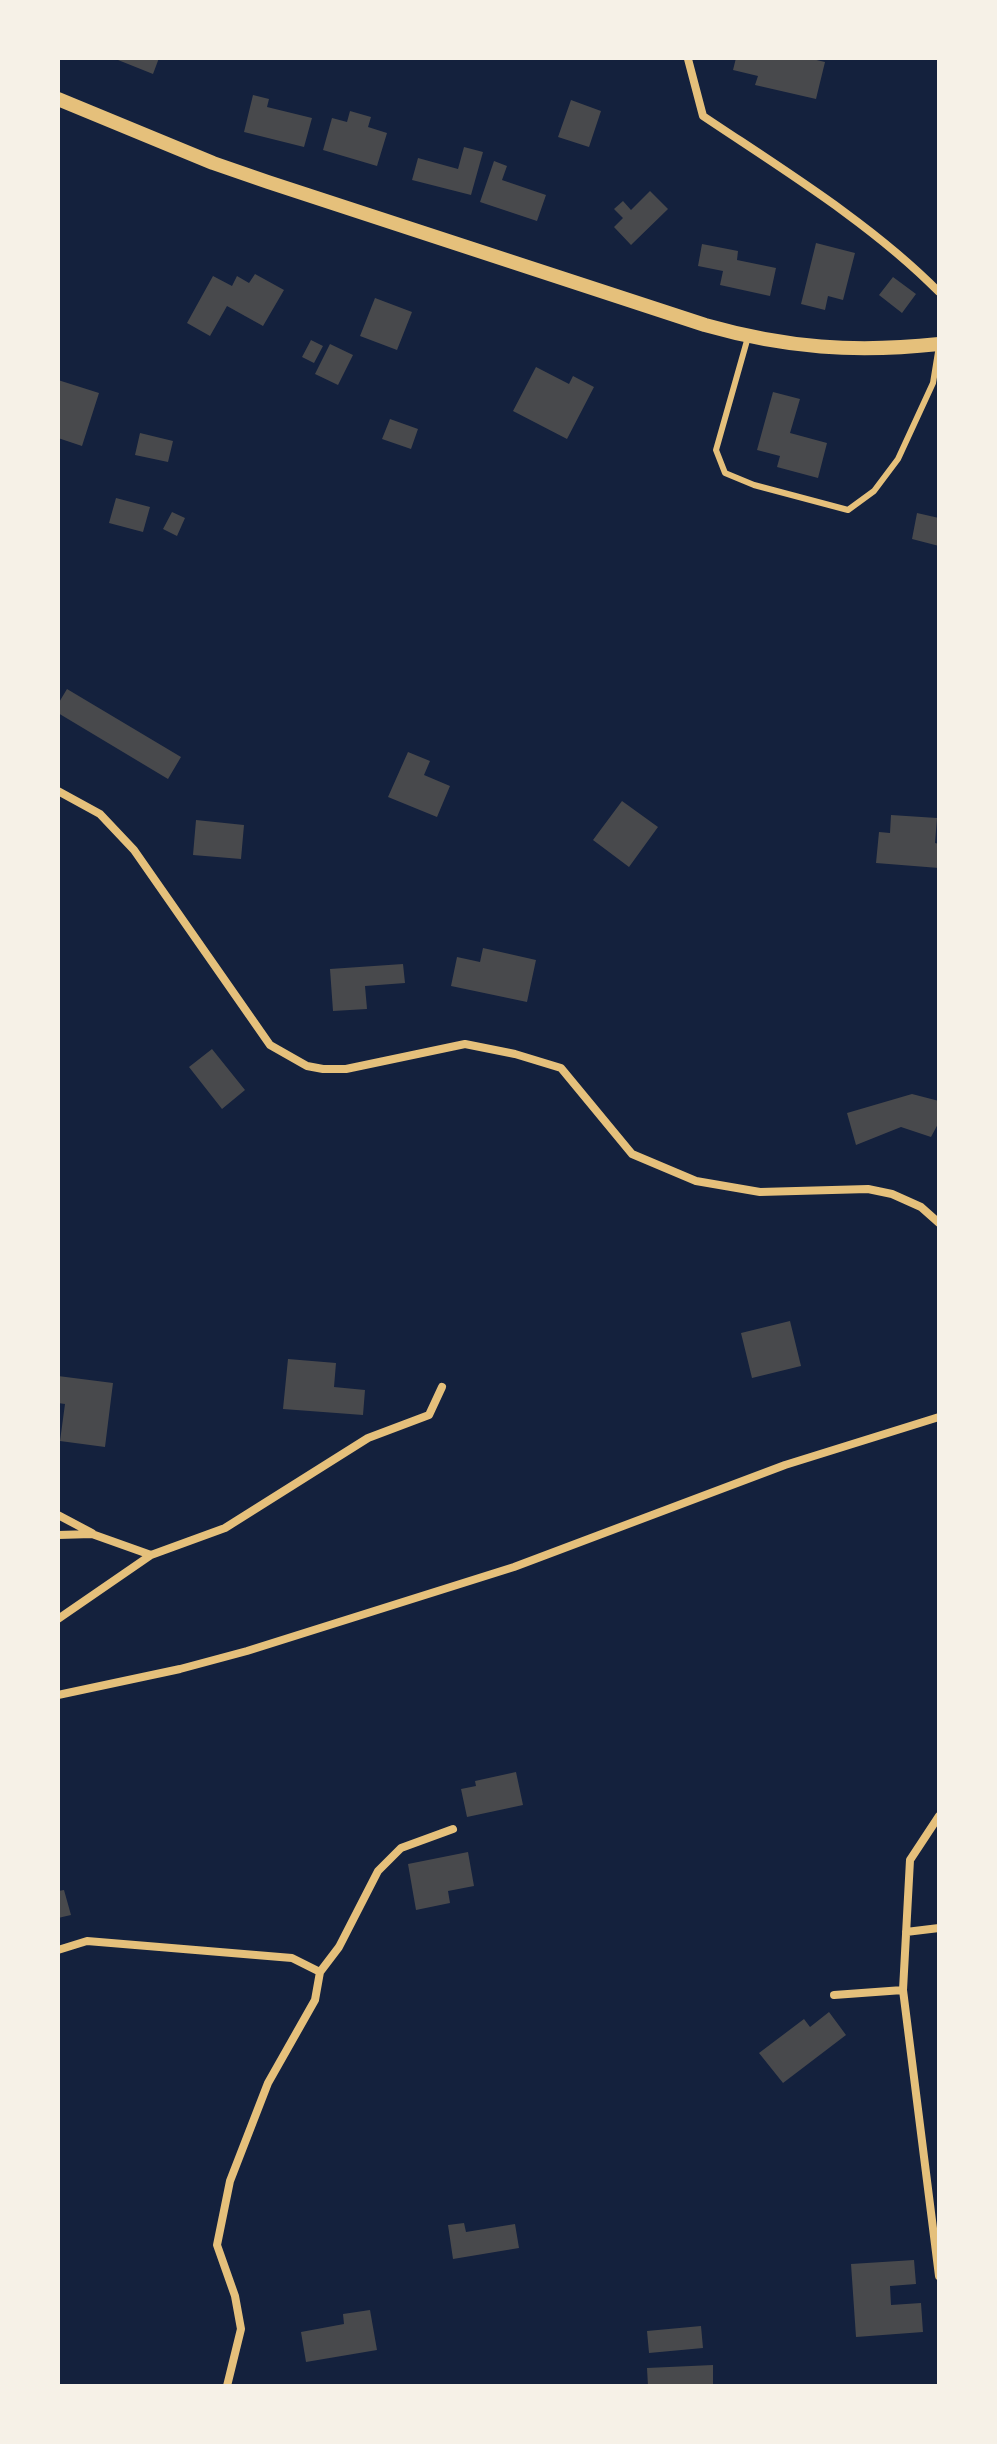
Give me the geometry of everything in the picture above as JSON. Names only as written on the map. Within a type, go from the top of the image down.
[{"type":"street","points":[[688,59],[703,116],[805,185],[915,267],[939,292]]},
{"type":"street","points":[[58,99],[213,163],[268,182],[748,337],[843,349],[939,344]]},
{"type":"street","points":[[58,791],[100,814],[134,850],[270,1045],[286,1056],[307,1066],[346,1069],[465,1044],[515,1054],[561,1068],[632,1154],[696,1181],[760,1192],[868,1189],[892,1194],[921,1207],[939,1223]]},
{"type":"street","points":[[58,1619],[151,1555],[225,1528],[368,1438],[429,1415],[442,1387]]},
{"type":"street","points":[[58,1695],[247,1651],[499,1572],[785,1465],[939,1417]]},
{"type":"street","points":[[58,1515],[92,1534],[151,1555]]},
{"type":"street","points":[[58,1535],[92,1534]]},
{"type":"street","points":[[939,1816],[910,1860],[903,1990],[939,2276]]},
{"type":"street","points":[[227,2386],[241,2329],[235,2296],[217,2245],[230,2181],[268,2083],[315,2000],[320,1972],[339,1947],[378,1871],[401,1848],[453,1829]]},
{"type":"street","points":[[906,1932],[939,1928]]},
{"type":"street","points":[[58,1950],[87,1941],[103,1942],[292,1958],[320,1972]]},
{"type":"street","points":[[834,1995],[903,1990]]},
{"type":"lane","points":[[748,337],[716,450],[725,473],[754,485],[848,510],[874,491],[898,459],[933,383],[939,344]]},
{"type":"building","points":[[113,58],[159,58],[153,74]]},
{"type":"building","points":[[736,58],[808,58],[825,62],[816,99],[755,85],[758,76],[733,70]]},
{"type":"building","points":[[253,95],[269,99],[267,107],[312,118],[304,147],[244,132]]},
{"type":"building","points":[[571,100],[601,111],[589,147],[558,137]]},
{"type":"building","points":[[350,111],[371,117],[368,127],[387,133],[377,166],[323,150],[332,118],[347,122]]},
{"type":"building","points":[[464,147],[483,152],[471,195],[412,180],[418,158],[458,169]]},
{"type":"building","points":[[494,161],[507,166],[502,180],[546,195],[537,221],[480,202]]},
{"type":"building","points":[[650,191],[668,209],[631,245],[614,227],[623,218],[614,209],[623,201],[631,210]]},
{"type":"building","points":[[816,243],[855,253],[843,300],[828,296],[825,310],[801,304]]},
{"type":"building","points":[[702,244],[738,251],[737,260],[776,268],[770,296],[720,285],[723,271],[698,266]]},
{"type":"building","points":[[255,274],[284,290],[263,326],[227,306],[210,336],[187,323],[213,276],[232,286],[237,276],[249,283]]},
{"type":"building","points":[[893,277],[916,294],[902,313],[879,295]]},
{"type":"building","points":[[375,298],[412,312],[397,350],[360,336]]},
{"type":"building","points":[[311,340],[323,346],[314,363],[302,357]]},
{"type":"building","points":[[330,344],[353,355],[338,385],[315,374]]},
{"type":"building","points":[[536,367],[569,384],[573,376],[594,387],[567,439],[513,411]]},
{"type":"building","points":[[58,380],[99,393],[82,446],[58,438]]},
{"type":"building","points":[[773,392],[800,399],[790,433],[827,443],[818,478],[777,467],[780,456],[757,450]]},
{"type":"building","points":[[390,419],[418,429],[411,449],[382,439]]},
{"type":"building","points":[[140,433],[173,441],[168,462],[135,455]]},
{"type":"building","points":[[116,498],[150,507],[143,532],[109,523]]},
{"type":"building","points":[[172,512],[185,518],[177,536],[163,529]]},
{"type":"building","points":[[917,513],[939,518],[939,546],[912,539]]},
{"type":"building","points":[[67,689],[181,757],[168,779],[58,713],[58,704]]},
{"type":"building","points":[[408,752],[430,761],[424,775],[450,786],[437,817],[388,797]]},
{"type":"building","points":[[622,801],[658,827],[629,867],[593,840]]},
{"type":"building","points":[[891,815],[937,818],[935,843],[939,844],[939,868],[876,863],[879,832],[890,833]]},
{"type":"building","points":[[196,820],[244,825],[241,859],[193,855]]},
{"type":"building","points":[[483,948],[536,960],[527,1002],[451,986],[457,957],[480,962]]},
{"type":"building","points":[[403,964],[405,983],[365,986],[367,1009],[333,1011],[330,969]]},
{"type":"building","points":[[212,1049],[245,1090],[222,1109],[189,1067]]},
{"type":"building","points":[[912,1094],[939,1101],[939,1122],[931,1137],[901,1127],[856,1145],[847,1113]]},
{"type":"building","points":[[790,1321],[801,1366],[752,1378],[741,1333]]},
{"type":"building","points":[[288,1359],[336,1363],[334,1387],[365,1390],[363,1415],[283,1409]]},
{"type":"building","points":[[58,1376],[113,1383],[105,1447],[60,1441],[65,1404],[58,1403]]},
{"type":"building","points":[[516,1772],[523,1805],[467,1817],[461,1789],[476,1786],[475,1781]]},
{"type":"building","points":[[468,1852],[474,1886],[448,1891],[450,1903],[416,1910],[408,1864]]},
{"type":"building","points":[[64,1890],[71,1915],[58,1918],[58,1891]]},
{"type":"building","points":[[829,2012],[846,2035],[783,2083],[759,2053],[804,2019],[810,2027]]},
{"type":"building","points":[[464,2223],[466,2232],[515,2224],[519,2248],[453,2259],[448,2225]]},
{"type":"building","points":[[914,2260],[916,2284],[890,2286],[891,2305],[921,2303],[923,2332],[856,2337],[851,2264]]},
{"type":"building","points":[[370,2310],[377,2350],[306,2362],[301,2332],[344,2324],[343,2314]]},
{"type":"building","points":[[701,2326],[703,2348],[649,2353],[647,2331]]},
{"type":"building","points":[[713,2365],[713,2386],[648,2386],[647,2368]]}]
